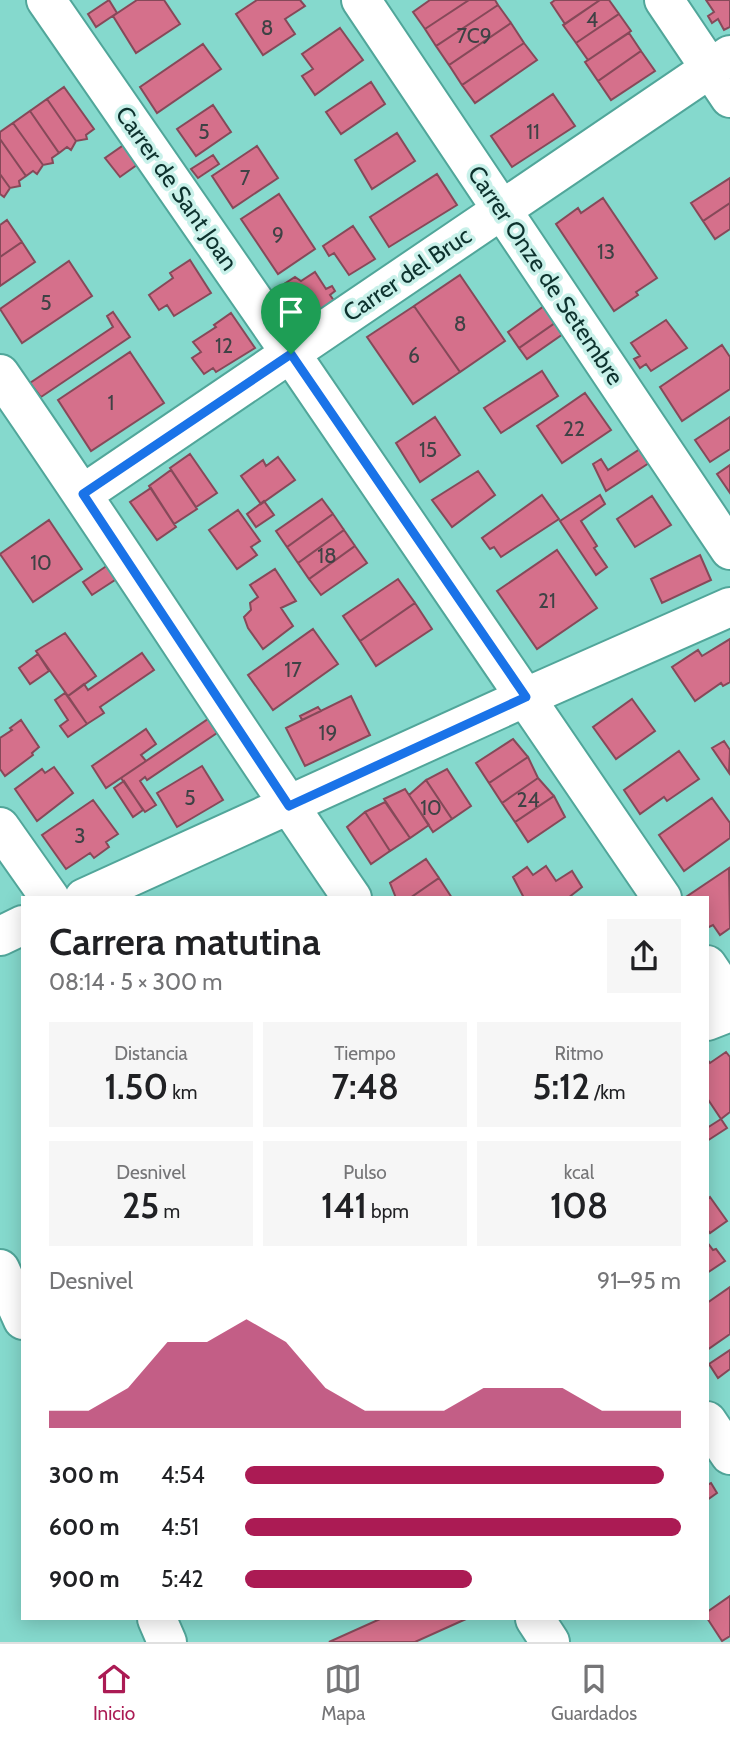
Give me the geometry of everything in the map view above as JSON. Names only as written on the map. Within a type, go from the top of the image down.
[{"type":"street","name":"Carrer de Sant Joan","points":[[46,0],[661,896]]},
{"type":"street","name":"Carrer Onze de Setembre","points":[[361,0],[730,550]]},
{"type":"street","points":[[664,0],[723,74]]},
{"type":"street","name":"Carrer del Bruc","points":[[83,494],[502,209],[723,74]]},
{"type":"street","points":[[0,374],[351,896]]},
{"type":"street","points":[[88,896],[730,607]]},
{"type":"street","points":[[0,827],[49,896]]},
{"type":"street","points":[[0,936],[21,926]]},
{"type":"street","points":[[709,968],[730,999]]},
{"type":"street","points":[[709,1020],[730,1012]]},
{"type":"street","points":[[709,1423],[730,1455]]},
{"type":"street","points":[[156,1620],[167,1642]]},
{"type":"street","points":[[536,1620],[550,1642]]},
{"type":"building","points":[[109,0],[117,13],[96,27],[88,14]]},
{"type":"building","points":[[137,0],[164,0],[180,24],[136,53],[113,16]]},
{"type":"building","points":[[257,0],[300,0],[305,6],[285,19],[295,34],[263,55],[236,14]]},
{"type":"building","points":[[430,0],[469,0],[425,29],[413,12]]},
{"type":"building","points":[[469,0],[495,0],[498,5],[436,46],[425,29]]},
{"type":"building","points":[[555,0],[600,0],[565,24],[551,3]]},
{"type":"building","points":[[600,0],[609,0],[619,14],[576,43],[563,25]]},
{"type":"building","points":[[706,0],[730,0],[730,27],[724,30],[718,19],[712,23],[708,16],[714,12]]},
{"type":"building","points":[[498,5],[511,23],[449,65],[436,46]]},
{"type":"building","points":[[619,14],[631,31],[588,60],[576,43]]},
{"type":"building","points":[[511,23],[524,43],[462,85],[449,65]]},
{"type":"building","points":[[340,28],[363,60],[315,95],[302,76],[313,69],[302,54]]},
{"type":"building","points":[[629,33],[641,51],[598,81],[585,62]]},
{"type":"building","points":[[524,43],[537,60],[475,103],[462,85]]},
{"type":"building","points":[[203,44],[221,69],[157,113],[140,87]]},
{"type":"building","points":[[641,51],[655,71],[611,100],[598,81]]},
{"type":"building","points":[[371,82],[385,104],[341,134],[326,112]]},
{"type":"building","points":[[64,87],[94,129],[86,135],[87,139],[76,141],[47,99]]},
{"type":"building","points":[[553,94],[575,126],[512,167],[491,136]]},
{"type":"building","points":[[47,99],[76,141],[71,150],[67,147],[59,153],[30,111]]},
{"type":"building","points":[[213,105],[231,132],[196,156],[177,129]]},
{"type":"building","points":[[30,111],[59,153],[52,158],[53,163],[43,165],[13,123]]},
{"type":"building","points":[[13,123],[43,165],[37,174],[33,171],[26,176],[0,139],[0,132]]},
{"type":"building","points":[[397,133],[415,161],[372,189],[355,160]]},
{"type":"building","points":[[0,139],[26,176],[19,181],[20,186],[10,188],[0,174]]},
{"type":"building","points":[[128,142],[141,162],[120,177],[105,158]]},
{"type":"building","points":[[257,146],[278,178],[233,208],[212,176]]},
{"type":"building","points":[[213,155],[219,164],[198,178],[191,169]]},
{"type":"building","points":[[0,174],[10,188],[4,197],[0,194]]},
{"type":"building","points":[[437,174],[457,205],[389,247],[370,217]]},
{"type":"building","points":[[730,178],[730,203],[703,221],[691,203]]},
{"type":"building","points":[[279,194],[315,249],[278,274],[241,219]]},
{"type":"building","points":[[603,198],[657,278],[614,311],[556,224],[578,208],[581,213]]},
{"type":"building","points":[[730,203],[730,229],[715,239],[703,221]]},
{"type":"building","points":[[7,220],[22,242],[0,257],[0,225]]},
{"type":"building","points":[[353,226],[375,259],[349,275],[334,253],[329,256],[323,246]]},
{"type":"building","points":[[22,242],[35,262],[0,286],[0,257]]},
{"type":"building","points":[[190,260],[211,293],[174,316],[167,305],[159,310],[149,295],[173,278],[170,273]]},
{"type":"building","points":[[69,261],[92,296],[22,343],[0,309]]},
{"type":"building","points":[[315,272],[326,289],[332,286],[335,291],[330,295],[335,302],[311,319],[302,305],[296,310],[284,292],[284,284],[295,277],[301,281]]},
{"type":"building","points":[[460,275],[505,341],[460,372],[414,306]]},
{"type":"building","points":[[414,306],[460,372],[413,404],[367,337]]},
{"type":"building","points":[[544,306],[555,323],[519,348],[508,332]]},
{"type":"building","points":[[113,312],[130,337],[41,397],[30,383],[113,327],[107,316]]},
{"type":"building","points":[[231,313],[255,348],[216,372],[213,368],[204,374],[192,358],[201,352],[193,342]]},
{"type":"building","points":[[666,320],[687,348],[651,371],[646,364],[640,368],[634,359],[640,356],[631,343]]},
{"type":"building","points":[[555,323],[563,334],[527,359],[519,348]]},
{"type":"building","points":[[722,345],[730,357],[730,389],[682,421],[660,387]]},
{"type":"building","points":[[130,352],[164,403],[91,451],[58,400]]},
{"type":"building","points":[[542,371],[558,396],[501,433],[484,408]]},
{"type":"building","points":[[585,393],[611,430],[562,463],[537,426]]},
{"type":"building","points":[[435,417],[460,455],[420,482],[396,443]]},
{"type":"building","points":[[730,417],[730,449],[710,462],[695,440]]},
{"type":"building","points":[[640,449],[649,463],[606,491],[593,464],[601,459],[608,470]]},
{"type":"building","points":[[190,454],[217,493],[196,507],[170,468]]},
{"type":"building","points":[[278,457],[295,480],[261,504],[241,476],[263,460],[266,466]]},
{"type":"building","points":[[730,465],[730,493],[717,474]]},
{"type":"building","points":[[171,470],[197,509],[174,524],[149,486]]},
{"type":"building","points":[[478,471],[495,495],[452,527],[432,500]]},
{"type":"building","points":[[151,488],[176,527],[157,540],[130,502]]},
{"type":"building","points":[[542,495],[559,519],[501,557],[494,547],[490,549],[482,538]]},
{"type":"building","points":[[600,495],[605,504],[581,521],[607,567],[596,575],[560,521]]},
{"type":"building","points":[[652,496],[671,525],[635,547],[617,519]]},
{"type":"building","points":[[322,499],[333,514],[287,547],[276,531]]},
{"type":"building","points":[[264,501],[274,515],[256,527],[247,514]]},
{"type":"building","points":[[238,510],[260,541],[251,547],[257,555],[237,569],[209,530]]},
{"type":"building","points":[[333,514],[344,530],[298,563],[287,547]]},
{"type":"building","points":[[49,520],[82,569],[33,602],[0,554]]},
{"type":"building","points":[[344,530],[355,546],[309,579],[298,563]]},
{"type":"building","points":[[355,546],[367,563],[321,595],[309,579]]},
{"type":"building","points":[[557,550],[597,608],[537,649],[497,591]]},
{"type":"building","points":[[700,555],[711,580],[662,603],[651,579]]},
{"type":"building","points":[[108,565],[118,578],[92,595],[83,582]]},
{"type":"building","points":[[275,569],[296,601],[281,608],[293,626],[263,649],[248,628],[244,617],[251,610],[250,603],[258,597],[250,585]]},
{"type":"building","points":[[398,579],[415,603],[360,641],[343,616]]},
{"type":"building","points":[[415,603],[432,629],[376,666],[360,641]]},
{"type":"building","points":[[313,629],[338,664],[273,710],[248,675]]},
{"type":"building","points":[[65,633],[96,676],[68,696],[36,651]]},
{"type":"building","points":[[730,639],[730,682],[723,686],[721,683],[695,701],[672,667],[698,650],[702,656]]},
{"type":"building","points":[[142,653],[154,670],[100,707],[104,713],[87,724],[68,696],[84,684],[88,690]]},
{"type":"building","points":[[38,654],[49,671],[30,684],[19,668]]},
{"type":"building","points":[[65,693],[87,724],[68,737],[60,726],[68,720],[55,700]]},
{"type":"building","points":[[351,696],[370,735],[305,766],[286,728]]},
{"type":"building","points":[[632,699],[655,731],[616,759],[593,727]]},
{"type":"building","points":[[318,707],[321,711],[302,720],[300,716]]},
{"type":"building","points":[[211,717],[220,731],[147,780],[145,777],[140,781],[156,805],[145,812],[121,778]]},
{"type":"building","points":[[21,720],[39,747],[33,755],[5,776],[0,769],[0,738]]},
{"type":"building","points":[[146,729],[156,744],[141,755],[146,761],[106,788],[92,766]]},
{"type":"building","points":[[513,739],[528,757],[489,783],[476,763]]},
{"type":"building","points":[[724,741],[730,750],[729,773],[712,748]]},
{"type":"building","points":[[679,751],[699,779],[667,801],[664,797],[640,814],[624,790]]},
{"type":"building","points":[[528,757],[538,778],[502,803],[489,783]]},
{"type":"building","points":[[202,766],[223,800],[177,827],[157,793]]},
{"type":"building","points":[[54,767],[73,793],[37,821],[15,789],[42,769],[45,773]]},
{"type":"building","points":[[447,769],[471,806],[452,819],[426,780]]},
{"type":"building","points":[[538,778],[554,796],[515,822],[502,803]]},
{"type":"building","points":[[426,780],[452,819],[433,832],[409,795]]},
{"type":"building","points":[[124,781],[143,810],[133,817],[114,788]]},
{"type":"building","points":[[405,789],[429,825],[410,838],[384,799]]},
{"type":"building","points":[[554,796],[565,817],[528,842],[515,822]]},
{"type":"building","points":[[712,798],[730,823],[730,838],[684,871],[659,835]]},
{"type":"building","points":[[93,800],[118,834],[106,842],[109,847],[94,858],[90,853],[66,869],[42,835]]},
{"type":"building","points":[[385,802],[410,838],[390,851],[365,812]]},
{"type":"building","points":[[365,812],[390,851],[371,864],[347,827]]},
{"type":"building","points":[[426,859],[439,878],[413,896],[395,896],[390,883]]},
{"type":"building","points":[[546,866],[556,881],[572,871],[582,887],[571,896],[523,896],[513,877],[527,867],[533,875]]},
{"type":"building","points":[[729,868],[730,928],[720,935],[713,925],[709,927],[709,896],[687,896]]},
{"type":"building","points":[[439,878],[451,896],[413,896]]},
{"type":"building","points":[[726,1052],[730,1057],[730,1112],[721,1119],[709,1101],[710,1063]]},
{"type":"building","points":[[721,1119],[727,1128],[709,1140],[709,1127]]},
{"type":"building","points":[[709,1198],[727,1221],[710,1233],[709,1232]]},
{"type":"building","points":[[709,1245],[713,1250],[716,1249],[725,1261],[709,1272]]},
{"type":"building","points":[[730,1287],[730,1334],[709,1349],[709,1302]]},
{"type":"building","points":[[730,1350],[730,1369],[718,1378],[709,1364]]},
{"type":"building","points":[[711,1483],[717,1493],[709,1499]]},
{"type":"building","points":[[730,1596],[730,1636],[722,1641],[708,1620],[709,1611]]},
{"type":"building","points":[[378,1620],[464,1620],[415,1642],[329,1642]]},
{"type":"route","points":[[291,354],[526,697],[289,806],[83,494],[291,354]]}]
